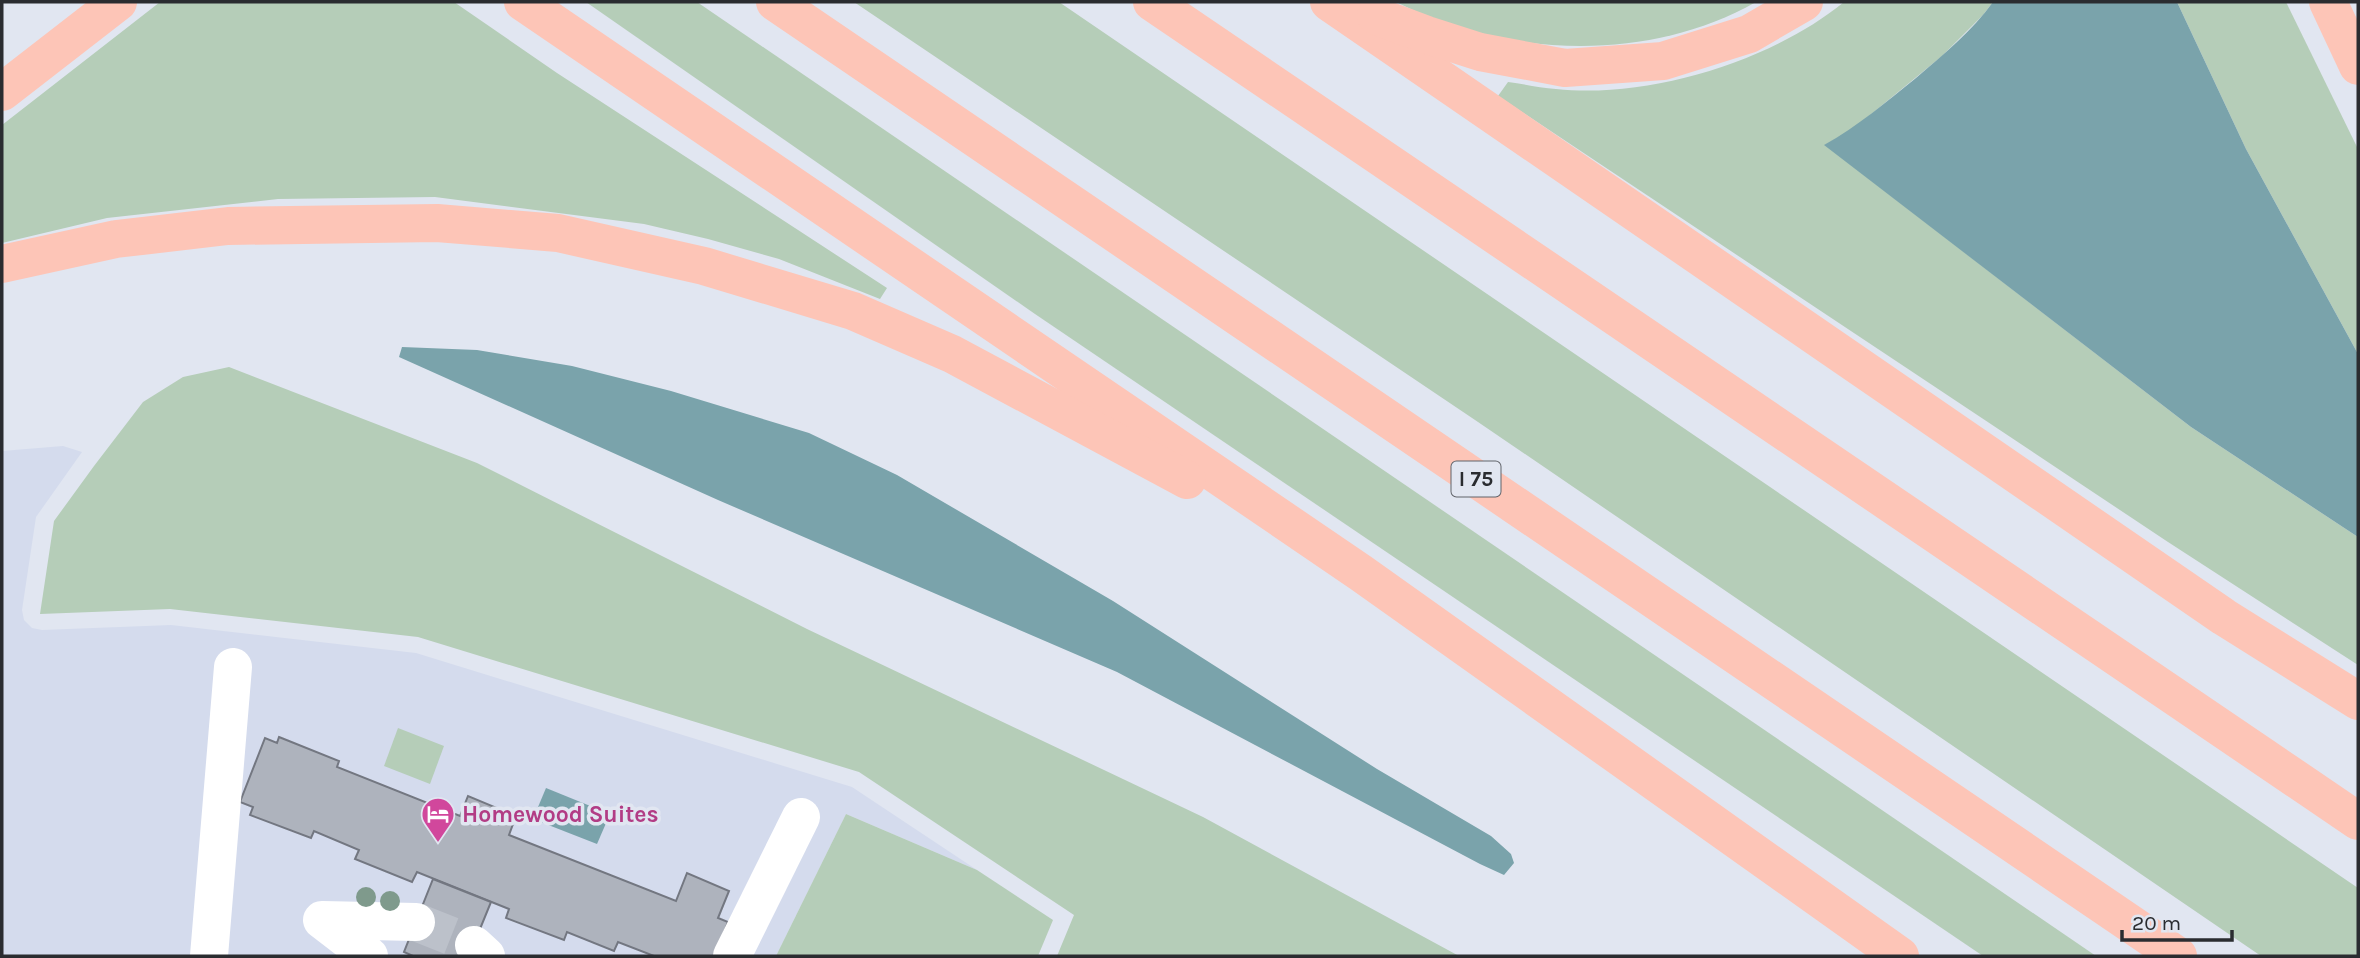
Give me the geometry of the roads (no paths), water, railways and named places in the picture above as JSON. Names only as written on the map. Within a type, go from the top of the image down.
[{"type":"highway","points":[[2,92],[118,2]]},
{"type":"highway","points":[[523,2],[1361,573],[1900,956]]},
{"type":"highway","name":"I 75","points":[[775,2],[2178,956]]},
{"type":"highway","points":[[1152,2],[2358,821]]},
{"type":"highway","points":[[1329,2],[2224,617],[2358,701]]},
{"type":"highway","points":[[1342,2],[1480,52],[1565,68],[1663,61],[1749,34],[1804,2]]},
{"type":"highway","points":[[2328,2],[2358,66]]},
{"type":"highway","points":[[2,264],[116,239],[228,226],[424,223],[558,233],[678,260],[853,311],[952,354],[1361,573]]},
{"type":"lane","points":[[209,956],[233,667]]},
{"type":"lane","points":[[732,956],[801,817]]},
{"type":"lane","points":[[369,956],[322,920],[416,922]]},
{"type":"tunnel","points":[[416,922],[474,945]]},
{"type":"place","name":"Homewood Suites","points":[[438,844]]}]
